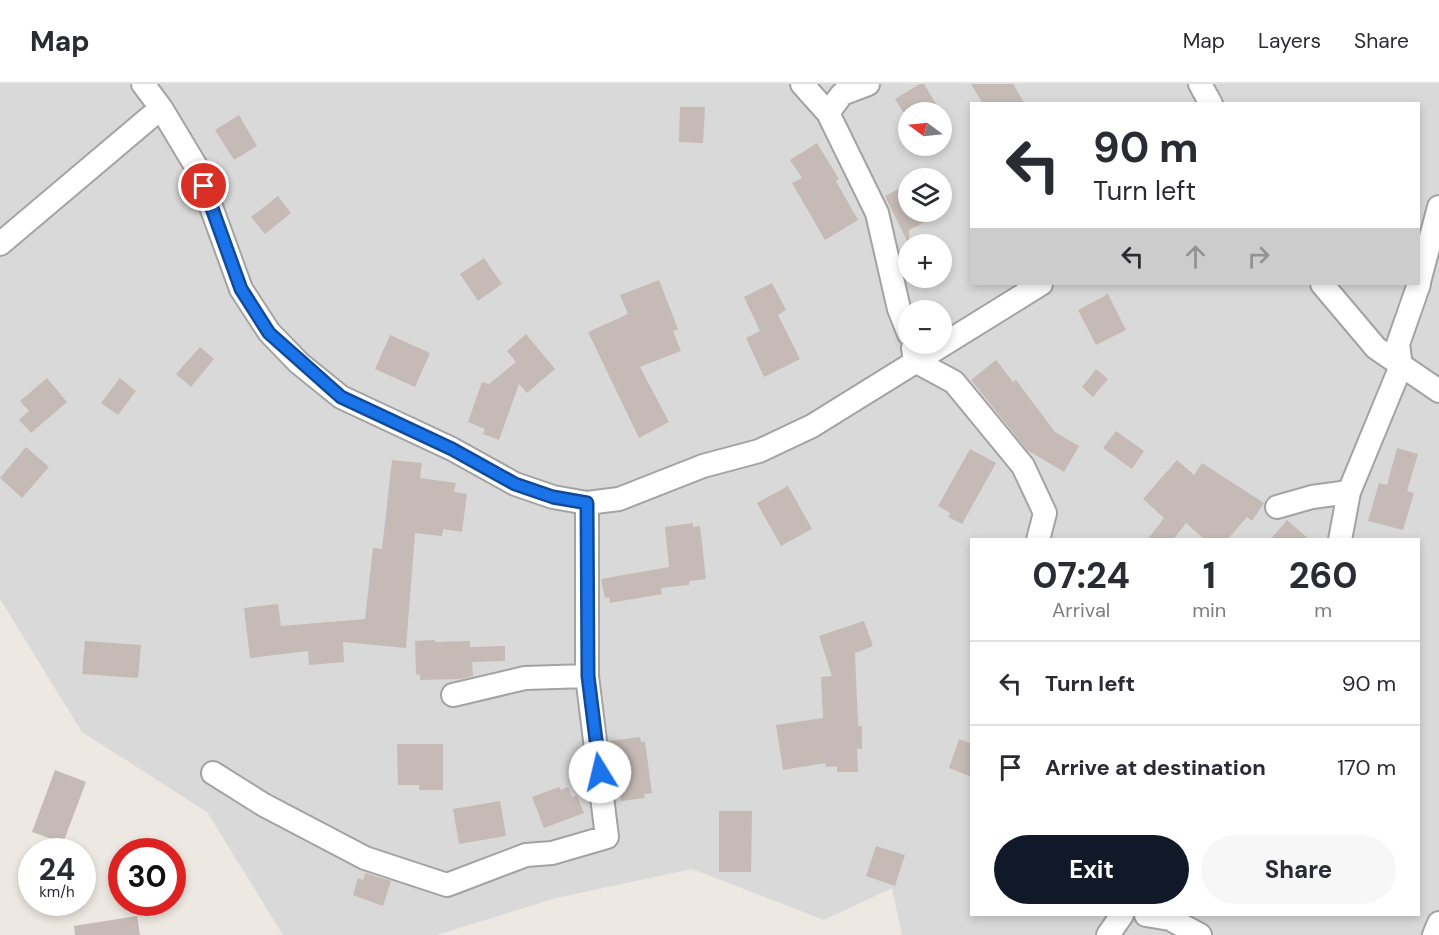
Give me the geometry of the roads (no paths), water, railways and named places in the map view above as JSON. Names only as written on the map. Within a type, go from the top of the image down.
[{"type":"street","points":[[143,84],[161,108],[197,168],[241,289],[269,333],[299,363],[341,397],[452,449],[515,484],[553,497],[587,503],[620,499],[703,466],[759,451],[812,426],[911,354]]},
{"type":"street","points":[[802,84],[828,113],[877,213],[898,305]]},
{"type":"street","points":[[828,113],[842,94],[868,84]]},
{"type":"street","points":[[1200,84],[1210,102]]},
{"type":"street","points":[[0,244],[161,108]]},
{"type":"street","points":[[1420,279],[1439,207]]},
{"type":"street","points":[[952,332],[1039,285]]},
{"type":"street","points":[[1323,285],[1376,348],[1439,391]]},
{"type":"street","points":[[1340,538],[1349,492],[1401,366],[1398,344],[1418,285]]},
{"type":"street","points":[[917,354],[954,382],[1023,466],[1045,513],[1039,538]]},
{"type":"street","points":[[1277,507],[1312,497],[1349,492]]},
{"type":"street","points":[[213,773],[264,805],[365,858],[447,885],[526,855],[552,854],[607,837],[588,676],[587,503]]},
{"type":"street","points":[[453,695],[525,678],[588,676]]},
{"type":"street","points":[[1108,935],[1121,916]]},
{"type":"street","points":[[1151,916],[1170,920],[1200,935]]}]
